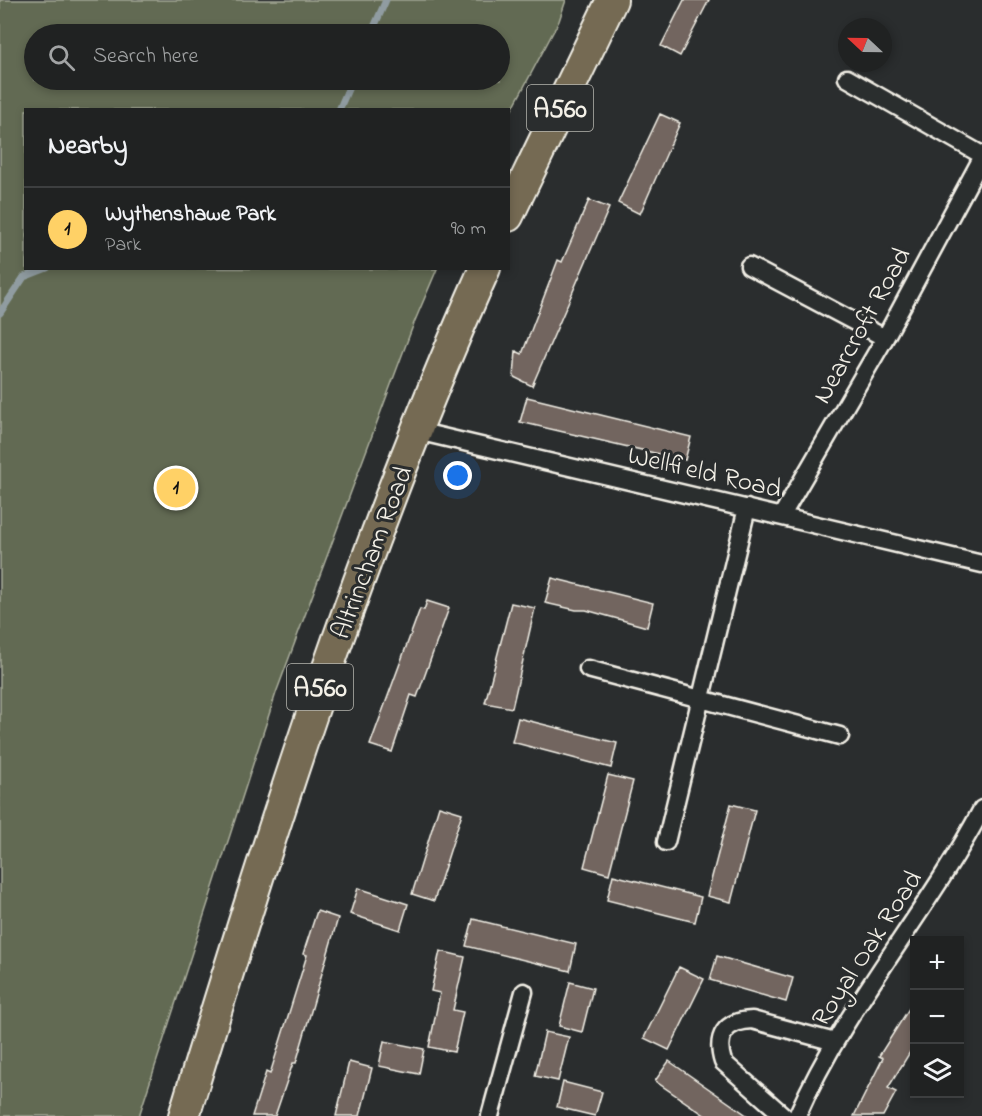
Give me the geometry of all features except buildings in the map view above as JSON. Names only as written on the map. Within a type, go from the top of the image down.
[{"type":"highway","name":"A560","points":[[510,212],[612,0]]},
{"type":"highway","name":"Altrincham Road","points":[[184,1116],[303,737],[417,431],[483,270]]},
{"type":"street","points":[[847,78],[982,156]]},
{"type":"street","name":"Nearcroft Road","points":[[782,515],[885,339],[982,156]]},
{"type":"street","points":[[749,266],[885,339]]},
{"type":"street","name":"Wellfield Road","points":[[417,431],[782,515],[982,564]]},
{"type":"street","points":[[666,842],[747,507]]},
{"type":"street","points":[[588,669],[840,736]]},
{"type":"street","name":"Royal Oak Road","points":[[797,1116],[817,1072],[835,1042],[980,819]]},
{"type":"street","points":[[490,1116],[524,992]]},
{"type":"street","points":[[784,1116],[723,1062],[721,1038],[727,1026],[738,1020],[752,1020],[835,1042]]},
{"type":"green space","points":[[0,0],[566,0],[559,21],[510,113],[510,108],[24,108],[24,270],[437,270],[414,323],[276,693],[139,1116],[0,1116]]},
{"type":"waterway","points":[[375,24],[386,0]]},
{"type":"waterway","points":[[340,108],[348,90]]},
{"type":"waterway","points":[[0,313],[24,277],[42,270]]},
{"type":"place","name":"Wythenshawe Park","points":[[176,488]]}]
